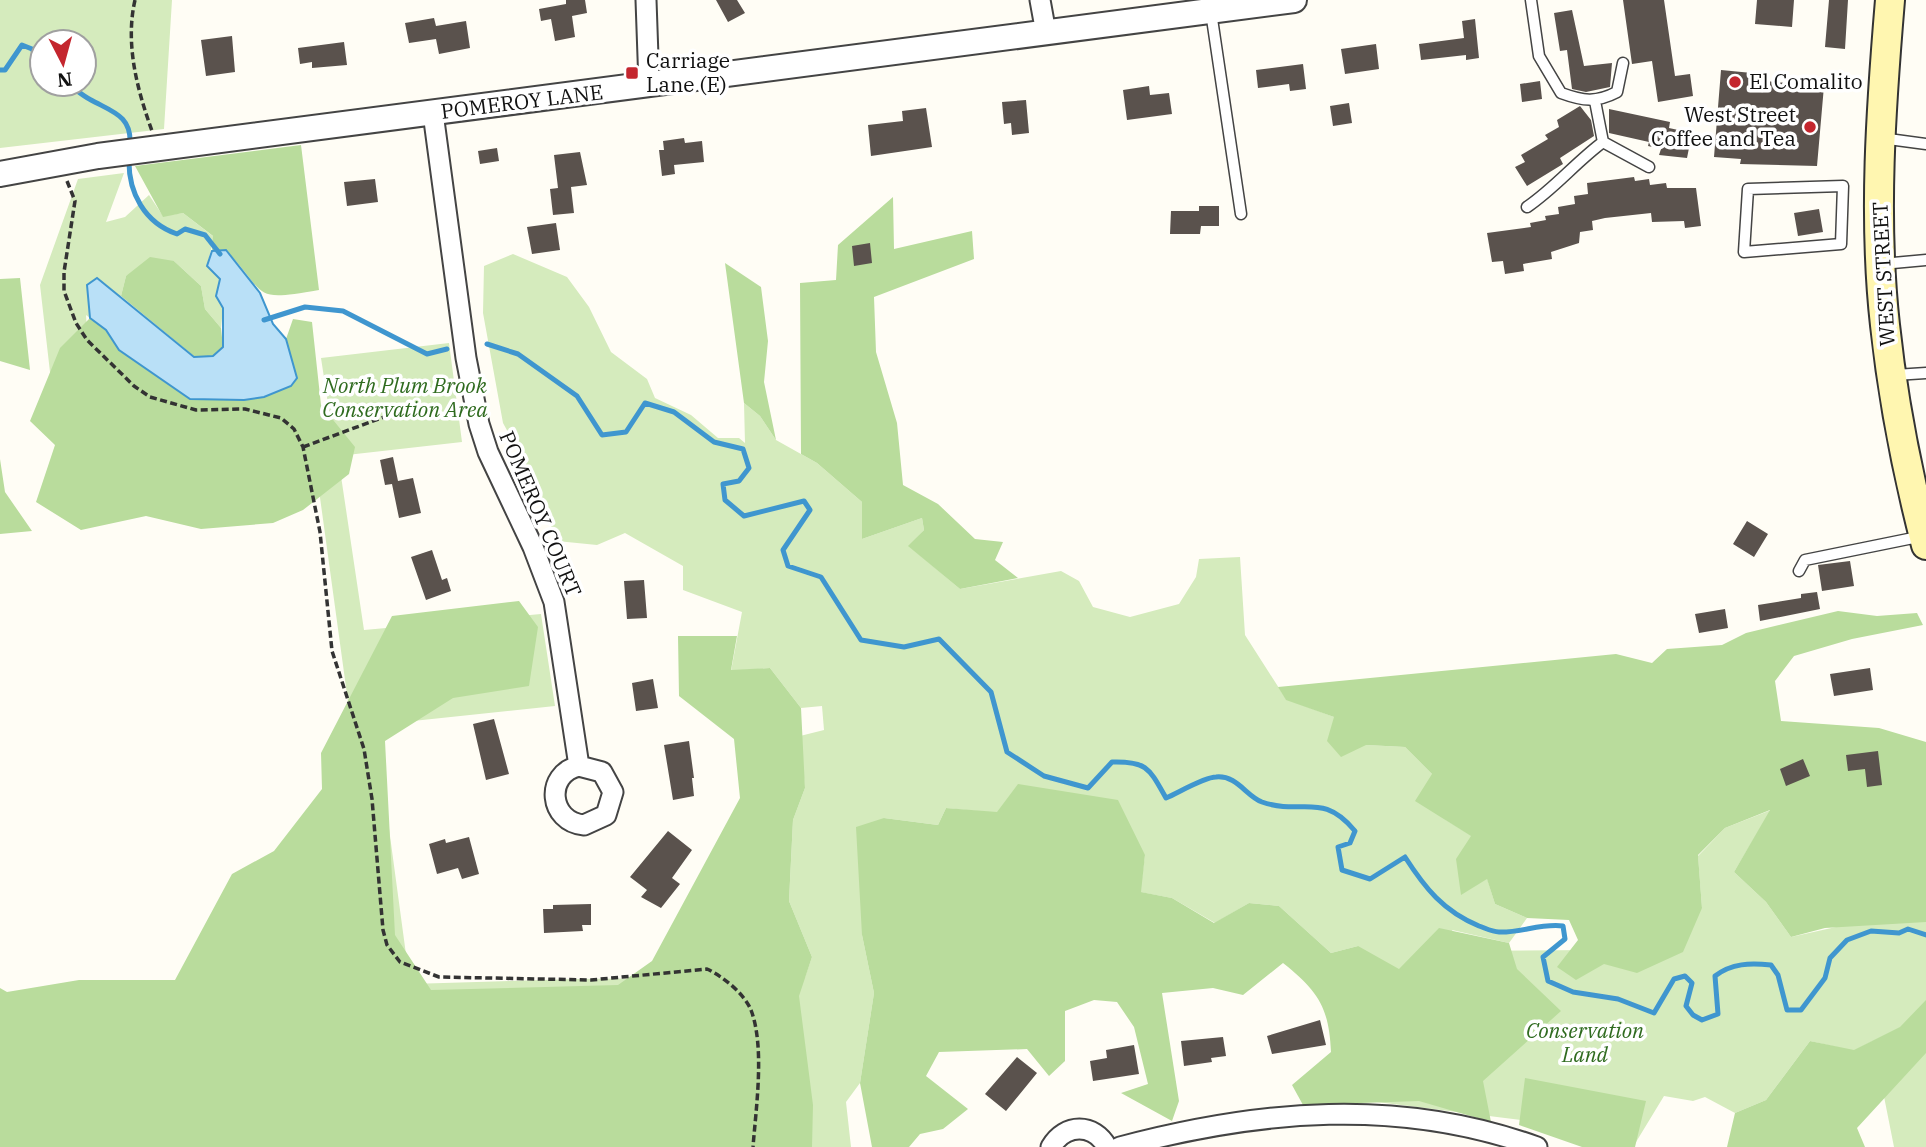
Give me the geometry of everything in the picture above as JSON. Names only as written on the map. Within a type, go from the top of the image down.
[{"type":"main road","name":"WEST STREET","points":[[1890,0],[1881,138],[1881,264],[1891,376],[1925,541]]},
{"type":"street","points":[[646,0],[649,85]]},
{"type":"street","points":[[1040,0],[1046,33]]},
{"type":"street","name":"POMEROY LANE","points":[[0,174],[139,151],[1294,0]]},
{"type":"street","name":"POMEROY COURT","points":[[433,113],[476,414],[488,452],[528,536],[554,602],[579,766]]},
{"type":"street","points":[[1120,1147],[1230,1122],[1338,1112],[1438,1122],[1537,1147]]},
{"type":"street","points":[[1051,1147],[1060,1135],[1078,1129],[1097,1134],[1107,1147]]},
{"type":"lane","points":[[1531,0],[1539,56],[1549,77],[1561,93],[1581,100],[1595,100],[1617,92],[1623,63]]},
{"type":"lane","points":[[1211,11],[1241,214]]},
{"type":"lane","points":[[1595,100],[1603,142]]},
{"type":"lane","points":[[1881,138],[1926,144]]},
{"type":"lane","points":[[1603,142],[1649,167]]},
{"type":"lane","points":[[1527,207],[1561,182],[1584,156],[1603,142]]},
{"type":"lane","points":[[1843,186],[1841,244],[1744,251],[1748,190],[1843,186]]},
{"type":"lane","points":[[1881,264],[1926,260]]},
{"type":"lane","points":[[1891,376],[1926,373]]},
{"type":"lane","points":[[1799,571],[1805,560],[1925,541]]},
{"type":"path","points":[[135,0],[130,22],[131,50],[144,107],[139,151]]},
{"type":"path","points":[[54,164],[63,174],[75,201],[64,272],[64,291],[76,323],[87,340],[134,386],[150,397],[196,410],[245,409],[281,418],[294,429],[303,447],[320,532],[332,651],[364,749],[372,799],[383,930],[387,944],[400,962],[439,977],[591,980],[707,969],[722,976],[751,1009],[759,1065],[753,1147]]},
{"type":"path","points":[[303,447],[400,411],[437,417],[476,414]]},
{"type":"green space","points":[[0,0],[172,0],[164,129],[0,148]]},
{"type":"green space","points":[[301,145],[319,290],[297,294],[271,295],[263,292],[226,250],[212,251],[213,236],[183,213],[163,217],[135,166]]},
{"type":"green space","points":[[124,173],[106,222],[125,217],[149,195],[163,216],[183,213],[214,237],[207,266],[221,279],[216,296],[223,308],[221,328],[205,309],[201,286],[174,261],[126,276],[121,296],[90,318],[86,315],[88,348],[330,417],[321,358],[449,343],[462,442],[338,456],[364,630],[541,614],[555,706],[375,725],[410,984],[805,977],[812,957],[789,901],[793,820],[805,788],[800,736],[824,730],[822,706],[801,708],[770,668],[731,671],[742,612],[683,590],[683,566],[625,533],[597,545],[557,541],[524,461],[503,423],[483,313],[484,266],[513,254],[567,277],[589,307],[611,352],[647,379],[655,398],[691,415],[718,438],[739,438],[745,443],[744,403],[760,416],[776,440],[817,463],[862,502],[862,539],[922,518],[924,530],[909,546],[960,589],[1061,571],[1079,581],[1093,607],[1130,617],[1179,604],[1196,577],[1199,559],[1240,557],[1245,635],[1286,699],[1334,717],[1366,745],[1405,747],[1432,774],[1446,820],[1472,836],[1461,894],[1487,878],[1495,904],[1527,918],[1509,943],[1452,930],[1461,951],[1593,950],[1702,908],[1698,856],[1725,828],[1771,810],[1734,872],[1766,902],[1791,937],[1926,907],[1926,1147],[1894,1147],[1873,1041],[1854,1051],[1810,1041],[1766,1100],[1735,1113],[1705,1097],[1693,1101],[1664,1096],[1633,1147],[1521,1120],[1353,1099],[1358,946],[1331,953],[1279,906],[1249,903],[1215,923],[1172,898],[1140,892],[1145,855],[997,813],[946,808],[938,825],[884,818],[862,935],[874,993],[860,1083],[846,1102],[851,1147],[775,1147],[390,1008],[315,461],[78,390],[50,372],[40,285],[78,179]]},
{"type":"green space","points":[[893,197],[894,249],[972,231],[974,259],[874,297],[876,352],[897,423],[903,485],[938,504],[975,539],[1003,542],[995,560],[1018,578],[960,589],[908,546],[924,530],[922,518],[862,539],[862,502],[817,463],[801,454],[800,283],[836,280],[838,245]]},
{"type":"green space","points":[[150,257],[174,261],[201,286],[205,309],[221,328],[223,347],[213,356],[195,357],[121,296],[126,276]]},
{"type":"green space","points":[[725,263],[761,287],[768,341],[764,382],[776,440],[760,416],[744,403]]},
{"type":"green space","points":[[20,278],[30,370],[0,361],[0,279]]},
{"type":"green space","points":[[90,318],[106,330],[119,350],[215,400],[264,397],[291,386],[297,378],[286,339],[293,319],[312,322],[321,405],[355,447],[349,474],[303,510],[273,523],[201,529],[146,516],[81,530],[36,502],[55,445],[30,421],[60,348]]},
{"type":"green space","points":[[0,459],[5,492],[32,531],[0,534]]},
{"type":"green space","points":[[519,601],[538,627],[529,686],[453,698],[385,741],[395,935],[431,990],[618,985],[652,961],[740,798],[734,739],[679,696],[678,636],[737,636],[731,670],[770,668],[801,708],[805,788],[793,820],[789,901],[812,957],[799,996],[813,1105],[812,1147],[0,1147],[0,988],[7,992],[79,980],[175,980],[232,874],[274,851],[322,789],[321,753],[392,616]]},
{"type":"green space","points":[[1838,611],[1877,616],[1917,613],[1923,625],[1852,639],[1794,656],[1775,681],[1781,721],[1879,728],[1926,742],[1926,922],[1825,928],[1791,937],[1766,902],[1734,872],[1770,810],[1725,828],[1698,855],[1702,908],[1683,952],[1637,973],[1604,964],[1576,980],[1557,967],[1578,940],[1569,920],[1527,918],[1495,904],[1487,879],[1461,895],[1456,859],[1471,836],[1415,801],[1432,774],[1405,747],[1366,745],[1341,757],[1327,741],[1334,717],[1286,700],[1278,687],[1616,654],[1652,663],[1667,649],[1722,645],[1746,633]]},
{"type":"green space","points":[[1018,784],[1118,800],[1145,855],[1141,892],[1172,898],[1214,923],[1249,903],[1279,906],[1331,953],[1358,946],[1399,969],[1439,928],[1509,943],[1517,969],[1561,1011],[1483,1081],[1491,1122],[1419,1101],[1303,1105],[1292,1085],[1331,1052],[1330,1036],[1319,1001],[1305,982],[1283,963],[1243,995],[1213,988],[1162,993],[1179,1101],[1172,1121],[1121,1093],[1148,1084],[1134,1027],[1117,1002],[1094,1000],[1065,1011],[1065,1061],[1049,1076],[1027,1049],[939,1052],[926,1076],[968,1109],[943,1129],[920,1134],[909,1147],[872,1147],[860,1083],[874,993],[862,935],[856,827],[884,818],[938,825],[946,808],[997,812]]},
{"type":"green space","points":[[1926,1000],[1926,1053],[1857,1128],[1865,1147],[1727,1147],[1735,1113],[1766,1100],[1810,1041],[1854,1050],[1900,1027]]},
{"type":"green space","points":[[1525,1078],[1646,1101],[1635,1147],[1582,1147],[1519,1125]]},
{"type":"water","points":[[226,250],[260,293],[273,324],[286,339],[297,378],[291,386],[264,397],[244,400],[190,399],[119,350],[106,330],[90,318],[87,285],[97,278],[194,357],[213,356],[223,347],[223,308],[216,296],[220,279],[207,266],[212,251]]},
{"type":"building","points":[[566,0],[585,0],[587,13],[572,16],[575,37],[555,41],[551,19],[541,21],[539,9],[566,4]]},
{"type":"building","points":[[716,0],[737,0],[745,13],[728,22]]},
{"type":"building","points":[[1623,0],[1664,0],[1675,76],[1690,74],[1693,96],[1658,102],[1652,61],[1632,64]]},
{"type":"building","points":[[1757,0],[1794,0],[1792,27],[1755,24]]},
{"type":"building","points":[[1829,0],[1848,0],[1845,49],[1825,47]]},
{"type":"building","points":[[1572,10],[1584,66],[1612,63],[1610,87],[1586,92],[1572,89],[1567,50],[1560,51],[1554,13]]},
{"type":"building","points":[[434,18],[436,26],[466,21],[470,48],[439,54],[436,39],[409,43],[405,23]]},
{"type":"building","points":[[1475,19],[1479,58],[1466,60],[1466,55],[1421,60],[1419,44],[1464,38],[1462,21]]},
{"type":"building","points":[[232,36],[235,72],[206,76],[201,40]]},
{"type":"building","points":[[344,42],[347,65],[312,68],[312,62],[300,64],[298,48]]},
{"type":"building","points":[[1376,44],[1379,69],[1345,74],[1341,49]]},
{"type":"building","points":[[1303,64],[1306,89],[1290,91],[1289,84],[1258,88],[1256,70]]},
{"type":"building","points":[[1721,70],[1752,73],[1752,80],[1824,86],[1817,166],[1740,164],[1741,159],[1714,157]]},
{"type":"building","points":[[1540,81],[1542,99],[1522,102],[1520,84]]},
{"type":"building","points":[[1149,86],[1150,95],[1169,93],[1172,114],[1127,120],[1123,90]]},
{"type":"building","points":[[1026,100],[1029,133],[1012,135],[1011,123],[1004,124],[1002,102]]},
{"type":"building","points":[[1349,103],[1352,123],[1333,126],[1330,106]]},
{"type":"building","points":[[1580,106],[1591,120],[1594,136],[1560,158],[1563,164],[1527,186],[1515,167],[1525,162],[1521,155],[1548,139],[1545,135],[1559,127],[1557,120]]},
{"type":"building","points":[[926,108],[932,147],[871,156],[868,125],[903,121],[902,111]]},
{"type":"building","points":[[1609,109],[1670,122],[1669,128],[1692,133],[1687,158],[1659,155],[1661,149],[1648,146],[1649,142],[1609,133]]},
{"type":"building","points":[[684,138],[685,143],[702,141],[704,162],[674,165],[675,174],[662,176],[659,150],[664,150],[663,141]]},
{"type":"building","points":[[497,148],[499,161],[480,164],[478,151]]},
{"type":"building","points":[[580,152],[587,185],[571,187],[574,213],[553,215],[550,189],[558,188],[554,155]]},
{"type":"building","points":[[1634,177],[1635,181],[1649,179],[1650,185],[1666,183],[1667,188],[1696,188],[1701,226],[1685,228],[1684,221],[1652,222],[1651,213],[1605,218],[1592,221],[1593,230],[1580,232],[1579,243],[1551,252],[1552,259],[1523,264],[1524,271],[1505,274],[1503,261],[1492,262],[1487,233],[1531,227],[1530,223],[1546,220],[1545,216],[1559,214],[1558,207],[1575,204],[1574,196],[1588,194],[1587,183]]},
{"type":"building","points":[[375,179],[378,202],[347,206],[344,182]]},
{"type":"building","points":[[1199,206],[1219,206],[1219,226],[1201,226],[1200,234],[1170,234],[1171,211],[1199,211]]},
{"type":"building","points":[[1819,209],[1823,232],[1798,236],[1794,213]]},
{"type":"building","points":[[556,223],[560,250],[532,254],[527,227]]},
{"type":"building","points":[[870,243],[872,263],[854,266],[852,246]]},
{"type":"building","points":[[393,457],[398,481],[413,478],[421,513],[399,518],[392,484],[385,485],[380,460]]},
{"type":"building","points":[[1747,521],[1768,534],[1754,557],[1733,544]]},
{"type":"building","points":[[432,550],[442,580],[447,578],[451,591],[426,600],[411,557]]},
{"type":"building","points":[[1850,561],[1854,586],[1822,591],[1818,565]]},
{"type":"building","points":[[644,580],[647,618],[627,619],[624,581]]},
{"type":"building","points":[[1817,592],[1820,609],[1760,621],[1758,605],[1801,598],[1801,594]]},
{"type":"building","points":[[1725,609],[1728,628],[1699,633],[1695,614]]},
{"type":"building","points":[[1870,668],[1873,690],[1834,696],[1830,674]]},
{"type":"building","points":[[653,679],[658,708],[636,711],[632,683]]},
{"type":"building","points":[[494,719],[509,774],[486,780],[473,724]]},
{"type":"building","points":[[689,741],[694,796],[673,800],[664,745]]},
{"type":"building","points":[[1878,751],[1882,785],[1867,787],[1865,769],[1848,771],[1846,755]]},
{"type":"building","points":[[1803,759],[1810,776],[1786,786],[1780,769]]},
{"type":"building","points":[[668,831],[692,850],[672,878],[680,884],[661,908],[641,897],[647,890],[630,877]]},
{"type":"building","points":[[469,837],[479,874],[462,879],[458,868],[437,874],[429,844],[445,839],[446,843]]},
{"type":"building","points":[[591,904],[591,925],[582,925],[583,931],[544,933],[543,909],[553,909],[553,905]]},
{"type":"building","points":[[1320,1020],[1326,1045],[1272,1054],[1267,1036]]},
{"type":"building","points":[[1223,1037],[1226,1056],[1211,1058],[1212,1062],[1184,1066],[1181,1041]]},
{"type":"building","points":[[1134,1045],[1139,1074],[1093,1081],[1090,1061],[1107,1058],[1106,1050]]},
{"type":"building","points":[[1017,1057],[1037,1073],[1006,1111],[985,1094]]},
{"type":"waterway","points":[[0,70],[5,70],[22,45],[28,47]]},
{"type":"waterway","points":[[87,98],[120,116],[128,127],[130,145]]},
{"type":"waterway","points":[[129,159],[129,172],[135,195],[147,214],[177,234],[185,229],[205,235],[220,254]]},
{"type":"waterway","points":[[264,320],[305,307],[343,311],[427,354],[447,349]]},
{"type":"waterway","points":[[487,344],[518,354],[577,396],[602,435],[626,432],[645,403],[674,412],[714,442],[743,449],[749,468],[739,481],[723,484],[725,500],[744,516],[804,501],[810,510],[783,550],[788,566],[821,577],[861,640],[904,647],[939,639],[991,692],[1007,752],[1044,776],[1088,788],[1112,762],[1133,763],[1151,773],[1166,798],[1205,780],[1223,777],[1236,782],[1262,802],[1276,806],[1322,808],[1343,819],[1355,831],[1350,843],[1338,847],[1342,870],[1370,879],[1405,857],[1436,898],[1455,913],[1479,926],[1499,932],[1563,926],[1565,939],[1543,957],[1548,981],[1573,992],[1618,999],[1654,1013],[1674,979],[1685,976],[1692,983],[1686,1006],[1693,1015],[1702,1020],[1718,1014],[1715,976],[1735,966],[1749,964],[1771,965],[1778,975],[1787,1010],[1801,1010],[1825,978],[1830,958],[1847,940],[1871,931],[1899,933],[1908,929],[1926,935]]},
{"type":"place","name":"Carriage Lane (E)","points":[[632,73]]},
{"type":"place","name":"El Comalito","points":[[1735,82]]},
{"type":"place","name":"West Street Coffee and Tea","points":[[1810,127]]},
{"type":"park label","name":"North Plum Brook Conservation Area","points":[[405,398]]},
{"type":"park label","name":"Conservation Land","points":[[1585,1043]]}]
